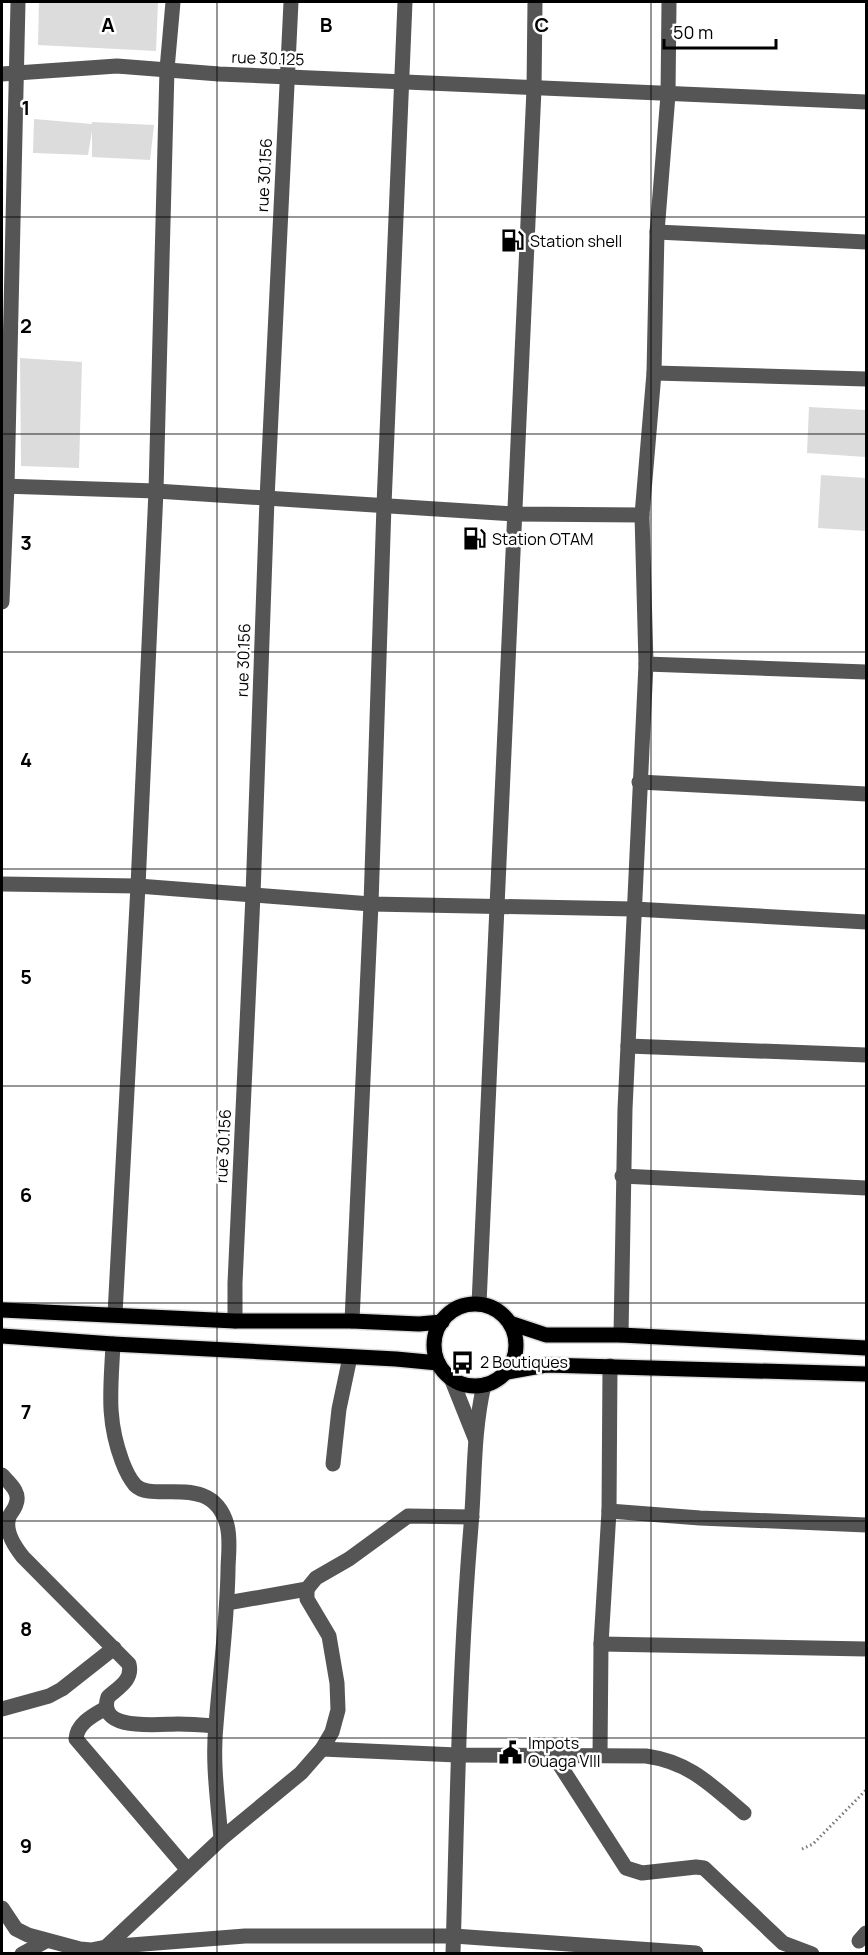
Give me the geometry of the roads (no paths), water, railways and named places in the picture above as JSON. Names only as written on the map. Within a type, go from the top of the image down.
[{"type":"main road","points":[[479,1304],[492,1307],[510,1323],[515,1335],[516,1348],[514,1360],[507,1372],[497,1380],[484,1385],[472,1386],[451,1378],[438,1363],[434,1346],[436,1331],[451,1312],[460,1307],[479,1304]]},
{"type":"main road","points":[[2,1310],[235,1321],[352,1321],[419,1324],[441,1322]]},
{"type":"main road","points":[[510,1323],[546,1335],[621,1335],[867,1348]]},
{"type":"main road","points":[[2,1336],[438,1363]]},
{"type":"main road","points":[[507,1372],[546,1365],[867,1374]]},
{"type":"street","points":[[2,602],[9,74],[18,2]]},
{"type":"street","points":[[115,1314],[156,491],[167,69],[173,2]]},
{"type":"street","name":"rue 30.156","points":[[235,1321],[267,499],[291,2]]},
{"type":"street","points":[[352,1321],[371,904],[384,505],[405,2]]},
{"type":"street","points":[[479,1304],[534,89],[535,2]]},
{"type":"street","points":[[621,1335],[622,1176],[646,664],[642,515],[654,374],[657,232],[668,94],[669,2]]},
{"type":"street","name":"rue 30.125","points":[[9,74],[98,66],[534,89],[867,102]]},
{"type":"street","points":[[657,232],[867,242]]},
{"type":"street","points":[[654,374],[867,379]]},
{"type":"street","points":[[4,486],[156,491],[514,514],[642,515]]},
{"type":"street","points":[[646,664],[867,672]]},
{"type":"street","points":[[639,782],[867,794]]},
{"type":"street","points":[[2,884],[138,886],[371,904],[634,909],[867,922]]},
{"type":"street","points":[[628,1046],[867,1055]]},
{"type":"street","points":[[622,1176],[867,1188]]},
{"type":"street","points":[[113,1344],[110,1417],[114,1437],[127,1473],[136,1486],[147,1491],[191,1492],[214,1504],[221,1511],[227,1526],[227,1604],[215,1726],[215,1765],[221,1839]]},
{"type":"street","points":[[333,1464],[339,1408],[350,1357]]},
{"type":"street","points":[[600,1756],[602,1644],[609,1511],[610,1366]]},
{"type":"street","points":[[451,1378],[475,1438]]},
{"type":"street","points":[[453,1953],[462,1640],[472,1517],[475,1438],[484,1385]]},
{"type":"street","points":[[2,1476],[11,1484],[18,1497],[8,1521],[14,1545],[23,1557],[129,1664],[131,1672],[124,1683],[108,1697],[106,1708],[110,1714],[121,1722],[215,1726]]},
{"type":"street","points":[[2,1512],[18,1497]]},
{"type":"street","points":[[609,1511],[700,1518],[867,1525]]},
{"type":"street","points":[[227,1604],[307,1588],[316,1578],[363,1549],[392,1525],[408,1516],[472,1517]]},
{"type":"street","points":[[106,1947],[187,1869],[301,1773],[322,1749],[332,1732],[338,1710],[337,1683],[329,1636],[307,1599],[307,1588]]},
{"type":"street","points":[[602,1644],[867,1648]]},
{"type":"street","points":[[2,1709],[49,1696],[62,1689],[114,1648]]},
{"type":"street","points":[[106,1708],[81,1725],[76,1732],[76,1739],[187,1869]]},
{"type":"street","points":[[322,1749],[457,1755],[662,1758],[683,1766],[703,1778],[744,1814]]},
{"type":"street","points":[[554,1756],[626,1868],[642,1873],[704,1868],[783,1943],[812,1953]]},
{"type":"street","points":[[2,1908],[16,1929],[46,1941],[91,1950],[245,1936],[454,1936],[696,1953]]},
{"type":"street","points":[[22,1953],[46,1941]]},
{"type":"place","name":"Station shell","points":[[512,241]]},
{"type":"place","name":"Station OTAM","points":[[474,539]]},
{"type":"place","name":"2 Boutiques","points":[[462,1362]]},
{"type":"place","name":"Impots Ouaga VIII","points":[[510,1752]]}]
